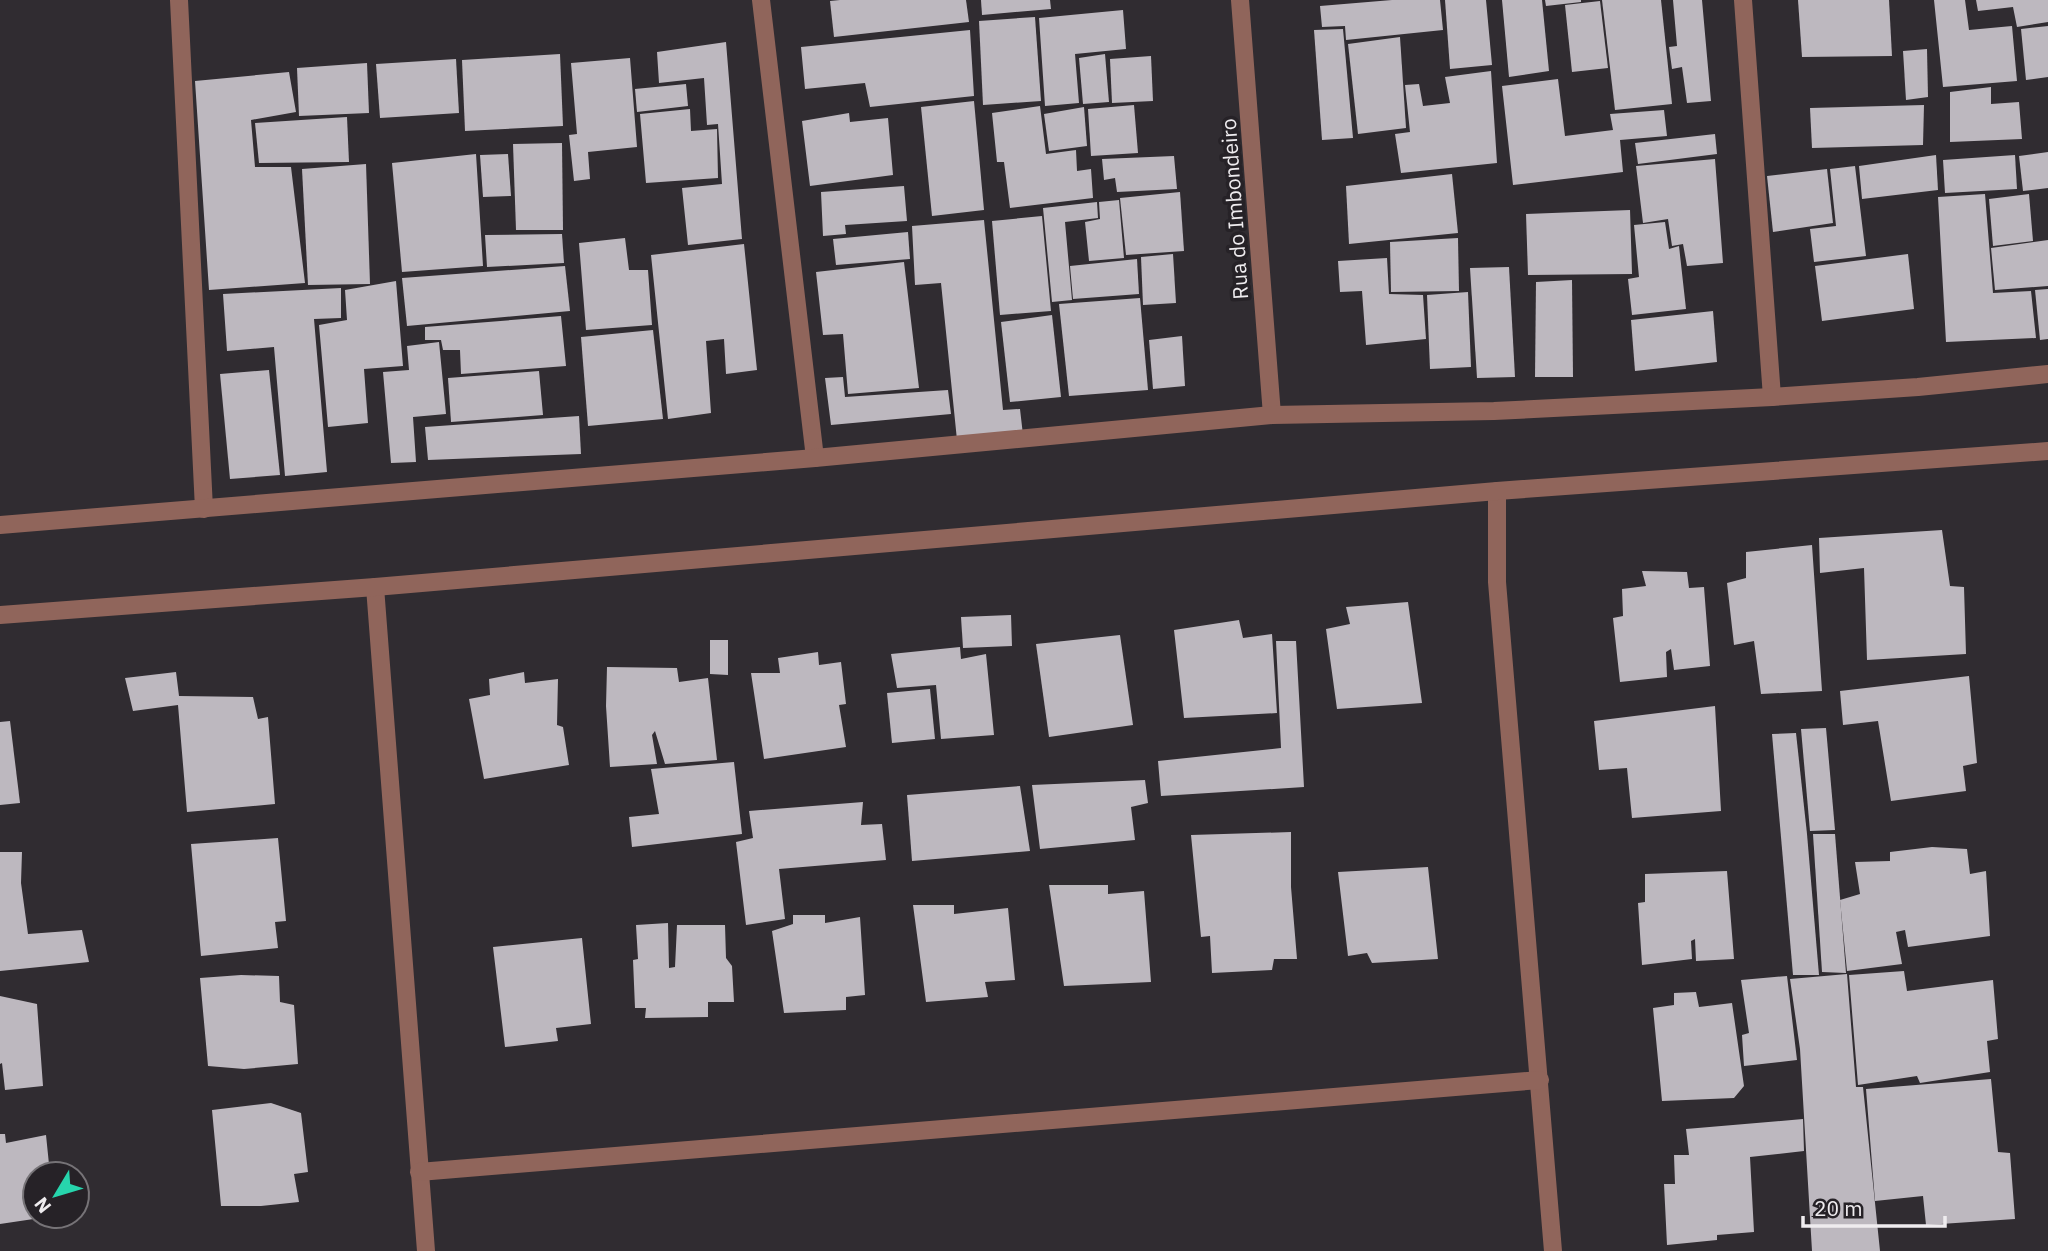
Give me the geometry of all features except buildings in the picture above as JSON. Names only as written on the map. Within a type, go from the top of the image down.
[{"type":"street","points":[[179,0],[204,509]]},
{"type":"street","points":[[761,0],[815,458]]},
{"type":"street","name":"Rua do Imbondeiro","points":[[1240,0],[1272,415]]},
{"type":"street","points":[[1743,0],[1772,397]]},
{"type":"street","points":[[0,526],[815,458],[1272,415],[1493,411],[1772,397],[1918,387],[2048,374]]},
{"type":"street","points":[[0,615],[375,587],[1497,491],[2048,452]]},
{"type":"street","points":[[1497,491],[1497,582],[1553,1251]]},
{"type":"street","points":[[375,587],[426,1251]]},
{"type":"street","points":[[419,1172],[1540,1080]]}]
